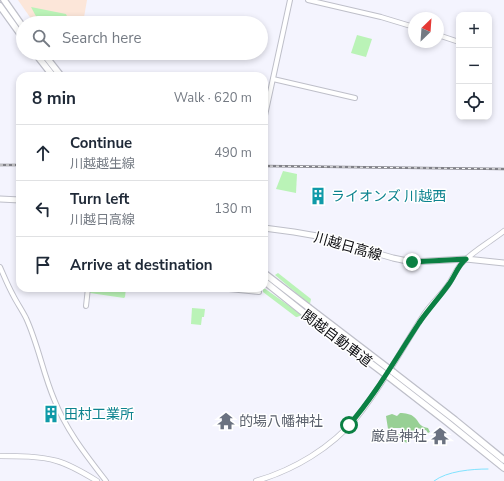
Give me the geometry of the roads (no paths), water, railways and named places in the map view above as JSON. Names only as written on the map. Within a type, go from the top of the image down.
[{"type":"highway","points":[[4,0],[16,17]]},
{"type":"highway","points":[[0,6],[16,28]]},
{"type":"highway","points":[[40,60],[50,72]]},
{"type":"highway","points":[[48,60],[58,72]]},
{"type":"highway","name":"関越自動車道","points":[[268,277],[306,310],[504,468]]},
{"type":"highway","name":"関越自動車道","points":[[268,284],[393,372],[504,460]]},
{"type":"highway","points":[[268,288],[285,301],[306,310]]},
{"type":"main road","points":[[0,199],[16,200]]},
{"type":"main road","name":"川越日高線","points":[[268,228],[308,234],[387,257],[412,262],[466,259],[504,264]]},
{"type":"main road","points":[[256,481],[284,471],[310,457],[328,444],[349,425],[375,392],[429,308],[449,284],[460,264],[492,239],[504,232]]},
{"type":"main road","points":[[0,456],[44,458],[57,461],[75,468],[96,481]]},
{"type":"street","points":[[268,102],[290,0]]},
{"type":"street","points":[[308,0],[381,17],[408,25]]},
{"type":"street","points":[[444,37],[456,41]]},
{"type":"street","points":[[273,79],[355,98]]},
{"type":"street","points":[[0,267],[33,334],[48,383],[59,412],[77,443],[106,481]]},
{"type":"street","points":[[86,306],[88,292]]},
{"type":"waterway","points":[[434,481],[453,473],[467,470],[488,469]]},
{"type":"railway","points":[[0,165],[16,165]]},
{"type":"railway","points":[[268,166],[504,169]]},
{"type":"place","name":"ライオンズ 川越西","points":[[318,196]]},
{"type":"place","name":"田村工業所","points":[[51,414]]},
{"type":"place","name":"的場八幡神社","points":[[226,421]]},
{"type":"place","name":"厳島神社","points":[[440,436]]}]
